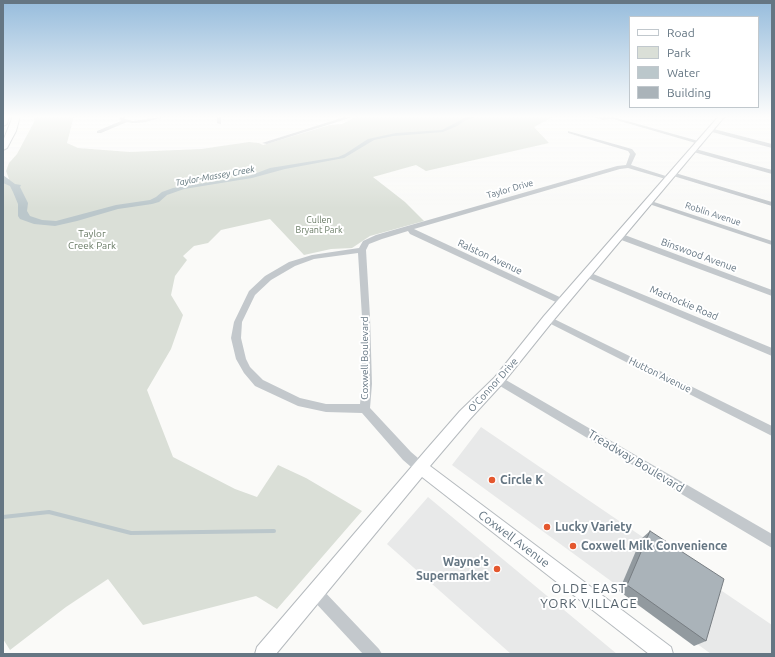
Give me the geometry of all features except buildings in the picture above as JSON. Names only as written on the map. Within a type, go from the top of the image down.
[{"type":"main road","name":"O'Connor Drive","points":[[264,654],[465,415],[500,380],[548,319],[695,147]]},
{"type":"main road","name":"Coxwell Avenue","points":[[421,468],[664,654]]},
{"type":"street","points":[[622,147],[630,150],[633,154],[628,166]]},
{"type":"street","points":[[692,150],[772,172]]},
{"type":"street","name":"Taylor Drive","points":[[362,250],[366,243],[371,239],[619,167],[628,166],[670,176],[772,204]]},
{"type":"street","name":"Roblin Avenue","points":[[648,202],[772,243]]},
{"type":"street","name":"Ralston Avenue","points":[[409,228],[412,232],[563,302]]},
{"type":"street","name":"Binswood Avenue","points":[[619,236],[772,293]]},
{"type":"street","points":[[362,250],[312,257],[292,264],[268,278],[252,293],[238,322],[236,338],[241,359],[247,370],[259,383],[298,402],[326,408],[365,409]]},
{"type":"street","name":"Coxwell Boulevard","points":[[362,250],[366,317],[367,384],[365,409],[407,456],[421,468]]},
{"type":"street","name":"Machockie Road","points":[[586,274],[772,352]]},
{"type":"street","name":"Hutton Avenue","points":[[548,319],[772,431]]},
{"type":"street","name":"Treadway Boulevard","points":[[500,380],[772,542]]},
{"type":"street","points":[[316,593],[374,654]]},
{"type":"shaded area","points":[[481,427],[772,625],[772,654],[711,654],[452,465]]},
{"type":"shaded area","points":[[428,497],[617,654],[511,654],[387,544]]},
{"type":"green space","name":"Taylor Creek Park","points":[[21,147],[75,147],[130,152],[201,149],[217,147],[533,147],[426,171],[416,165],[373,177],[405,202],[424,221],[370,236],[352,248],[331,249],[304,255],[270,219],[221,230],[208,243],[194,246],[183,256],[187,260],[175,276],[171,295],[183,315],[171,349],[147,390],[173,457],[235,489],[257,497],[278,465],[306,478],[362,511],[277,609],[256,596],[143,625],[108,579],[66,607],[10,650],[3,639],[3,182],[9,179],[6,171],[9,163]]},
{"type":"water","points":[[356,147],[363,147],[344,158],[285,169],[252,178],[184,189],[167,195],[159,202],[118,209],[55,226],[34,224],[20,219],[18,216],[18,204],[13,192],[10,186],[3,183],[3,175],[15,184],[21,185],[20,187],[28,203],[27,211],[30,216],[42,220],[56,221],[116,205],[150,200],[162,192],[173,188],[249,176],[270,168],[338,157]]},
{"type":"waterway","points":[[3,517],[49,512],[131,533],[274,531]]},
{"type":"place","name":"Circle K","points":[[492,480]]},
{"type":"place","name":"Lucky Variety","points":[[547,527]]},
{"type":"place","name":"Coxwell Milk Convenience","points":[[573,546]]},
{"type":"place","name":"Wayne's Supermarket","points":[[497,569]]},
{"type":"district","name":"OLDE EAST YORK VILLAGE","points":[[589,596]]},
{"type":"water label","name":"Taylor-Massey Creek","points":[[215,176]]},
{"type":"park label","name":"Cullen Bryant Park","points":[[319,226]]}]
